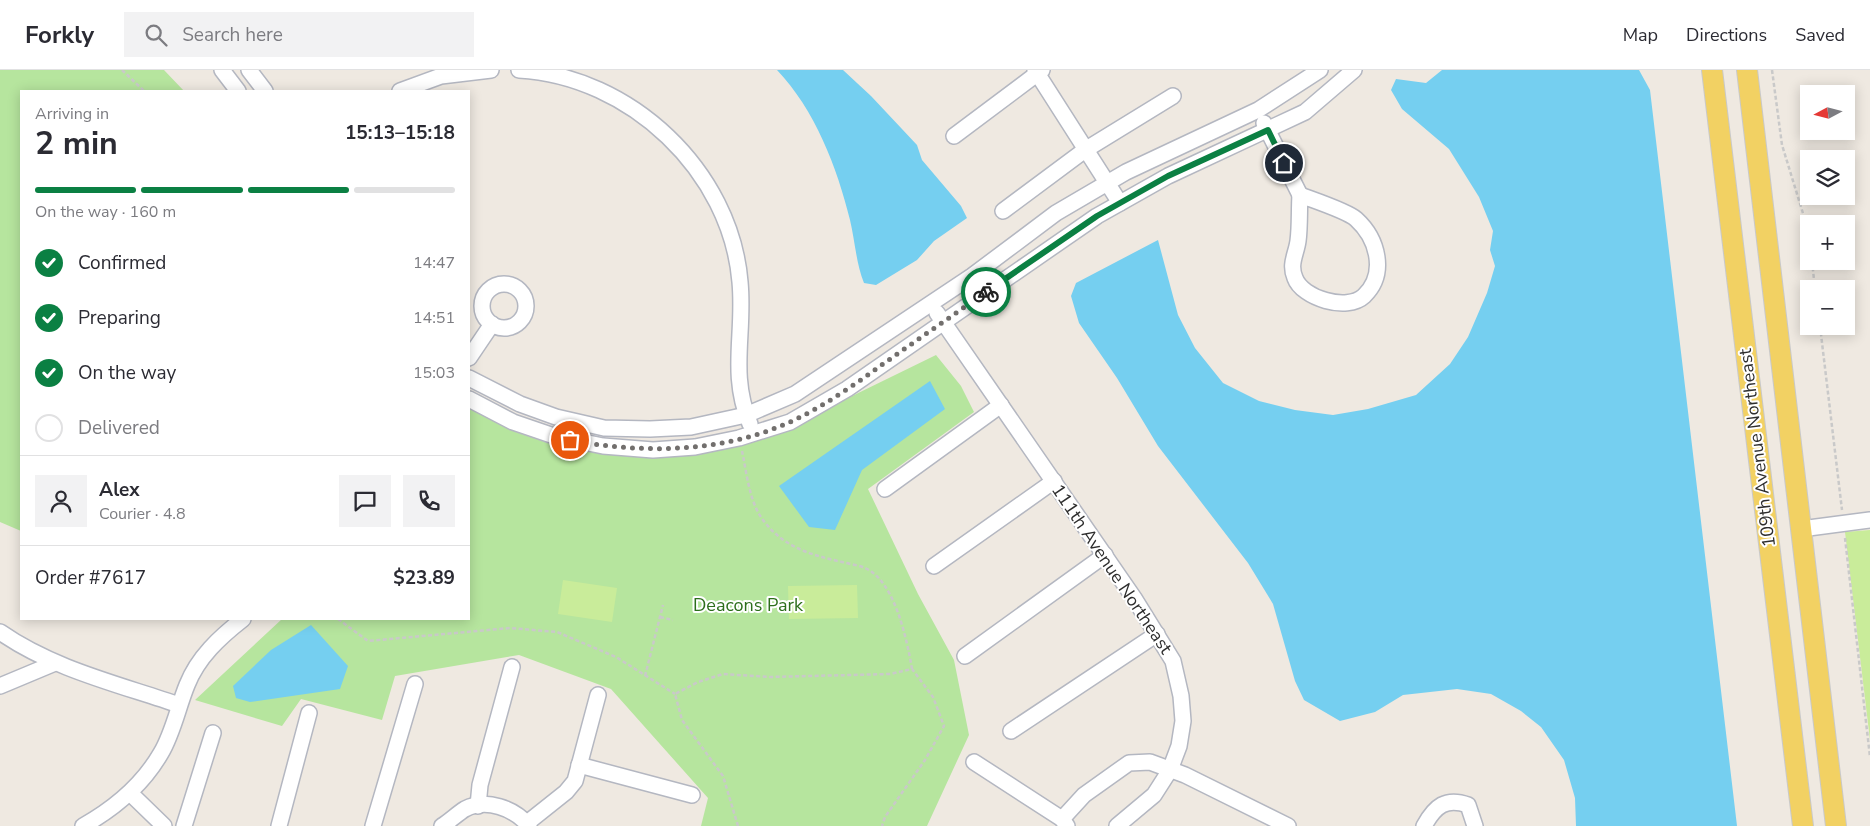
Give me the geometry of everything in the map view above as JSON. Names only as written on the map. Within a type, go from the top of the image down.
[{"type":"main road","name":"109th Avenue Northeast","points":[[1712,70],[1803,826]]},
{"type":"main road","name":"109th Avenue Northeast","points":[[1747,70],[1836,826]]},
{"type":"street","points":[[222,70],[237,90]]},
{"type":"street","points":[[249,70],[264,90]]},
{"type":"street","points":[[403,90],[441,76],[491,70]]},
{"type":"street","points":[[519,70],[561,76],[612,96],[657,127],[694,165],[721,212],[736,258],[742,303],[738,377],[746,415],[754,435]]},
{"type":"street","points":[[470,379],[520,404],[556,417],[604,428],[650,429],[691,427],[746,415],[795,394],[931,304],[1056,213],[1107,183],[1186,142],[1258,110],[1320,70]]},
{"type":"street","points":[[470,400],[513,422],[554,436],[604,446],[653,450],[695,446],[754,435],[790,422],[847,389],[1097,216],[1168,176],[1305,112],[1354,70]]},
{"type":"street","points":[[954,136],[1038,71],[1085,150],[1120,203]]},
{"type":"street","points":[[1003,211],[1085,150],[1173,96]]},
{"type":"street","points":[[1258,110],[1300,195],[1298,241],[1291,266],[1295,280],[1303,291],[1319,298],[1343,303],[1363,297],[1376,279],[1378,255],[1369,235],[1355,218],[1300,195]]},
{"type":"street","name":"111th Avenue Northeast","points":[[931,304],[1104,555],[1173,661],[1182,696],[1184,720],[1179,746],[1170,770],[1154,795],[1117,826]]},
{"type":"street","points":[[470,357],[492,324]]},
{"type":"street","points":[[885,489],[1001,405]]},
{"type":"street","points":[[934,566],[1054,482]]},
{"type":"street","points":[[1801,529],[1870,520]]},
{"type":"street","points":[[965,656],[1104,555]]},
{"type":"street","points":[[83,826],[118,805],[161,753],[188,683],[212,646],[242,620]]},
{"type":"street","points":[[0,632],[22,647],[55,663],[179,705]]},
{"type":"street","points":[[1011,731],[1157,634]]},
{"type":"street","points":[[0,686],[55,663]]},
{"type":"street","points":[[478,806],[480,785],[512,667]]},
{"type":"street","points":[[374,826],[415,684]]},
{"type":"street","points":[[442,826],[466,809],[496,804],[515,813],[528,825],[566,792],[575,781],[598,696]]},
{"type":"street","points":[[279,826],[309,713]]},
{"type":"street","points":[[184,826],[213,733]]},
{"type":"street","points":[[974,762],[1065,822],[1084,795],[1129,763],[1150,762],[1288,826]]},
{"type":"street","points":[[579,765],[692,795]]},
{"type":"street","points":[[130,792],[164,826]]},
{"type":"street","points":[[1424,826],[1440,805],[1455,800],[1468,805],[1475,826]]},
{"type":"path","points":[[122,70],[143,90]]},
{"type":"path","points":[[1772,70],[1782,146],[1803,215]]},
{"type":"path","points":[[1821,335],[1870,757]]},
{"type":"path","points":[[739,438],[756,507],[764,521],[783,540],[803,553],[865,568],[880,580],[896,608],[907,638],[912,669],[933,697],[944,726],[925,760],[885,817],[882,826]]},
{"type":"path","points":[[645,676],[663,605]]},
{"type":"path","points":[[660,618],[673,620]]},
{"type":"path","points":[[339,620],[368,641],[510,628],[557,632],[616,657],[675,694],[682,720],[723,776],[738,826]]},
{"type":"path","points":[[675,694],[698,682],[723,674],[770,677],[890,674],[912,669]]},
{"type":"green space","points":[[0,70],[164,70],[183,90],[20,90],[20,531],[0,522]]},
{"type":"green space","name":"Deacons Park","points":[[936,355],[961,386],[974,412],[868,489],[918,594],[954,660],[969,735],[927,826],[701,826],[708,798],[611,689],[519,655],[395,676],[382,720],[301,699],[282,726],[195,700],[281,620],[470,620],[470,409],[516,432],[554,445],[602,454],[661,457],[805,419]]},
{"type":"green space","points":[[1870,530],[1870,740],[1845,532]]},
{"type":"green space","points":[[563,580],[617,588],[612,622],[558,614]]},
{"type":"green space","points":[[857,585],[858,618],[789,619],[788,586]]},
{"type":"water","points":[[777,70],[843,70],[871,96],[917,145],[922,160],[961,206],[967,218],[934,241],[917,260],[876,285],[864,283],[859,268],[845,200],[823,140],[803,103]]},
{"type":"water","points":[[1442,70],[1639,70],[1650,90],[1737,826],[1576,826],[1575,798],[1564,760],[1541,727],[1521,711],[1491,694],[1457,689],[1403,695],[1375,712],[1340,721],[1304,700],[1295,681],[1273,604],[1248,563],[1158,446],[1117,378],[1079,323],[1071,296],[1076,283],[1158,240],[1178,315],[1195,348],[1223,383],[1259,401],[1295,410],[1333,415],[1368,409],[1416,395],[1450,364],[1468,337],[1487,293],[1495,266],[1490,250],[1493,231],[1479,197],[1449,149],[1402,109],[1391,90],[1396,79],[1426,83]]},
{"type":"water","points":[[930,381],[945,409],[862,470],[835,530],[809,527],[779,486]]},
{"type":"water","points":[[311,625],[348,666],[340,689],[250,702],[236,698],[233,686],[271,650]]},
{"type":"way so far","points":[[570,440],[604,446],[653,450],[695,446],[754,435],[790,422],[847,389],[986,292]]},
{"type":"route","points":[[986,292],[1097,216],[1168,176],[1268,130],[1284,163]]}]
